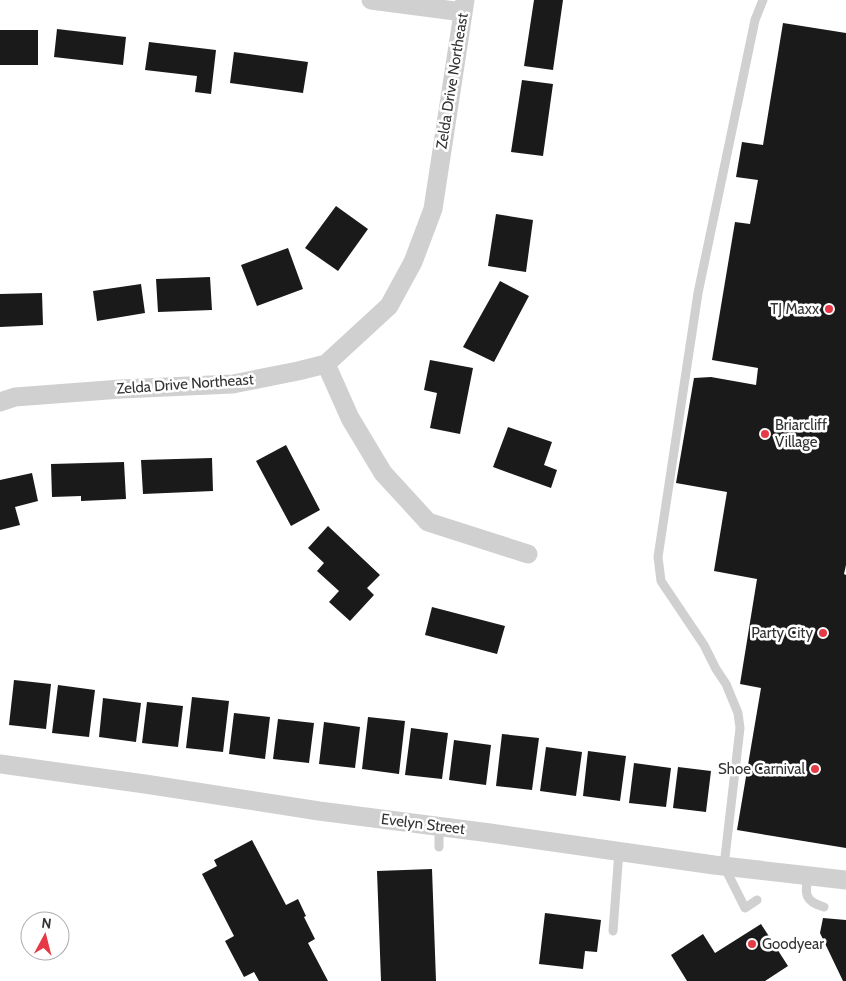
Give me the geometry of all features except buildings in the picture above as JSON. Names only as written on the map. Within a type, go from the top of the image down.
[{"type":"street","points":[[371,0],[464,6]]},
{"type":"street","name":"Zelda Drive Northeast","points":[[0,402],[25,396],[233,384],[298,372],[326,364],[389,306],[413,262],[433,209],[464,6]]},
{"type":"street","points":[[326,364],[350,418],[383,473],[428,522],[528,554]]},
{"type":"street","name":"Evelyn Street","points":[[0,764],[319,811],[439,826],[490,836],[846,880]]},
{"type":"lane","points":[[757,900],[746,908],[724,866],[740,728],[738,713],[726,684],[704,645],[661,581],[658,557],[698,293],[755,20],[763,0]]},
{"type":"lane","points":[[439,826],[439,847]]},
{"type":"lane","points":[[613,931],[619,851]]},
{"type":"lane","points":[[808,876],[806,891],[808,899],[815,904],[824,906]]},
{"type":"place","name":"TJ Maxx","points":[[829,309]]},
{"type":"place","name":"Briarcliff Village","points":[[765,434]]},
{"type":"place","name":"Party City","points":[[823,633]]},
{"type":"place","name":"Shoe Carnival","points":[[815,769]]},
{"type":"place","name":"Goodyear","points":[[752,944]]}]
